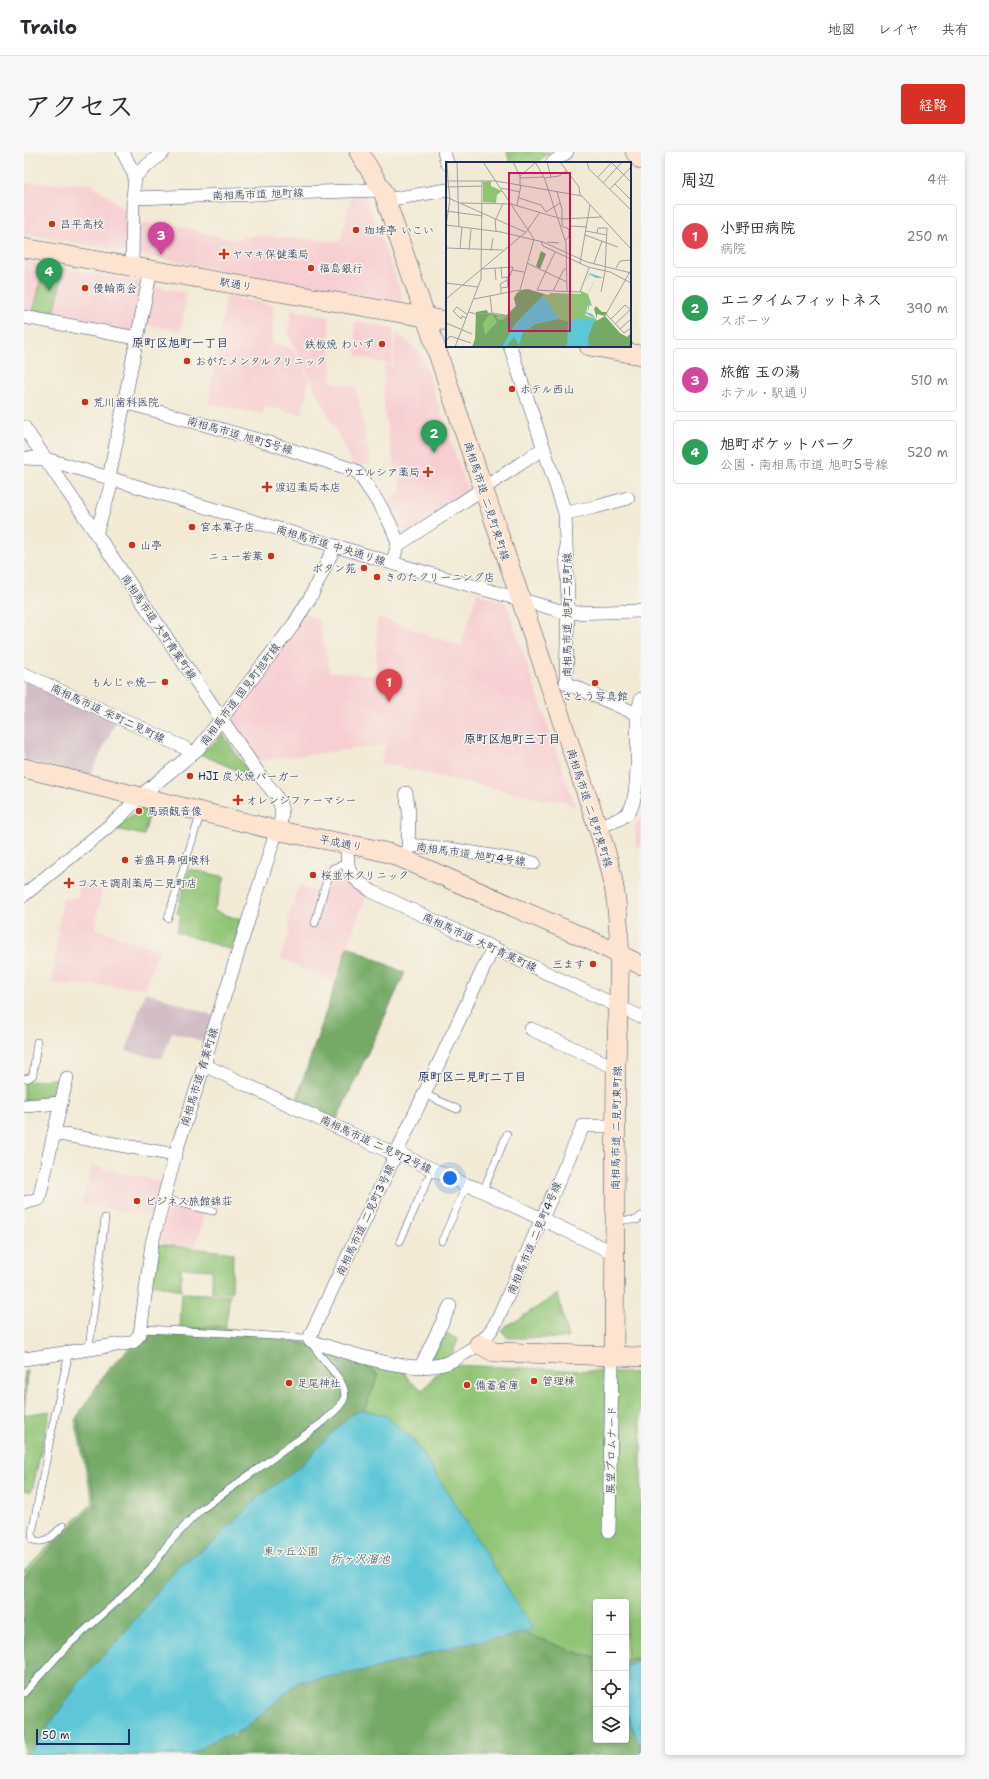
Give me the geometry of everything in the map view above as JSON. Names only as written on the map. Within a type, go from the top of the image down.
[{"type":"street","points":[[123,152],[135,176],[133,198],[132,267]]},
{"type":"street","points":[[135,176],[163,152]]},
{"type":"street","name":"南相馬市道 二見町東町線","points":[[359,152],[384,195],[484,488],[520,599],[558,685],[611,872],[617,915],[620,954],[617,1006],[613,1362]]},
{"type":"street","points":[[444,152],[447,162]]},
{"type":"street","points":[[553,162],[567,152]]},
{"type":"street","points":[[635,152],[641,160]]},
{"type":"street","name":"南相馬市道 旭町線","points":[[133,198],[384,195],[446,190]]},
{"type":"street","name":"駅通り","points":[[24,248],[446,321]]},
{"type":"street","points":[[96,534],[111,479],[151,269]]},
{"type":"street","points":[[24,317],[137,338]]},
{"type":"street","name":"南相馬市道 旭町二見町線","points":[[510,347],[565,513],[568,613],[558,685],[637,714]]},
{"type":"street","points":[[596,347],[641,355]]},
{"type":"street","name":"南相馬市道 旭町5号線","points":[[125,402],[354,470],[359,474],[384,514],[396,536],[398,544]]},
{"type":"street","name":"南相馬市道 大町青葉町線","points":[[24,427],[261,777],[280,801],[281,819],[279,831]]},
{"type":"street","points":[[392,563],[398,544],[544,448]]},
{"type":"street","name":"南相馬市道 中央通り線","points":[[24,458],[46,460],[392,563],[568,613],[641,611]]},
{"type":"street","points":[[565,513],[596,507],[628,498]]},
{"type":"street","name":"南相馬市道 国見町旭町線","points":[[24,895],[120,817],[139,797],[198,749],[222,719],[261,664],[294,624],[311,596],[335,546]]},
{"type":"street","name":"南相馬市道 栄町二見町線","points":[[24,674],[103,709],[183,747],[192,753]]},
{"type":"street","points":[[597,826],[608,824],[623,816],[630,811],[633,803],[635,786],[637,714],[641,699]]},
{"type":"street","name":"平成通り","points":[[24,768],[279,831],[368,848],[408,853],[641,965]]},
{"type":"street","points":[[406,793],[409,811],[408,853]]},
{"type":"street","name":"南相馬市道 青葉町線","points":[[142,1329],[152,1243],[175,1155],[271,850],[279,831]]},
{"type":"street","name":"南相馬市道 大町青葉町線","points":[[347,844],[347,863],[350,873],[355,879],[373,892],[641,1017]]},
{"type":"street","name":"南相馬市道 旭町4号線","points":[[408,853],[450,849],[534,863]]},
{"type":"street","name":"南相馬市道 二見町3号線","points":[[310,1340],[311,1334],[493,948]]},
{"type":"street","points":[[531,1029],[616,1068]]},
{"type":"street","name":"南相馬市道 二見町2号線","points":[[204,1065],[396,1154],[430,1167],[432,1170],[483,1191],[614,1253]]},
{"type":"street","points":[[24,1204],[39,1199],[67,1078]]},
{"type":"street","points":[[24,1106],[61,1103]]},
{"type":"street","name":"南相馬市道 二見町4号線","points":[[310,1340],[318,1344],[409,1366],[434,1366],[450,1362],[471,1350],[492,1331],[583,1126],[616,1126]]},
{"type":"street","points":[[54,1133],[175,1155]]},
{"type":"street","points":[[421,1366],[450,1306]]},
{"type":"street","points":[[24,1359],[132,1342],[140,1334],[142,1329]]},
{"type":"street","points":[[479,1344],[494,1352],[613,1362],[641,1357]]},
{"type":"street","name":"展望プロムナード","points":[[609,1531],[613,1362]]},
{"type":"lane","points":[[168,918],[201,812]]},
{"type":"lane","points":[[315,923],[333,868],[347,863]]},
{"type":"lane","points":[[24,1079],[33,1075],[37,1042]]},
{"type":"lane","points":[[424,1094],[457,1109]]},
{"type":"lane","points":[[483,1191],[507,1134]]},
{"type":"lane","points":[[400,1242],[432,1170]]},
{"type":"lane","points":[[442,1242],[467,1184]]},
{"type":"lane","points":[[164,1199],[213,1211]]},
{"type":"lane","points":[[615,1220],[637,1220],[641,1216]]},
{"type":"lane","points":[[89,1348],[105,1218]]},
{"type":"lane","points":[[24,1693],[65,1648],[149,1571],[168,1544],[199,1511],[316,1427],[339,1407],[344,1398],[343,1388],[338,1377],[319,1355],[310,1340],[292,1337],[142,1329]]},
{"type":"lane","points":[[63,1526],[47,1541],[42,1542],[34,1540],[32,1533],[53,1424],[67,1362],[67,1353]]},
{"type":"shaded area","points":[[24,183],[92,184],[128,212],[129,252],[24,234]]},
{"type":"shaded area","points":[[365,195],[403,298],[402,302],[225,271],[139,254],[139,224],[168,223],[233,240],[255,235],[340,242],[351,196]]},
{"type":"shaded area","points":[[24,261],[145,282],[135,334],[24,314]]},
{"type":"shaded area","points":[[152,286],[186,293],[181,331],[144,325]]},
{"type":"shaded area","points":[[226,297],[274,305],[272,343],[293,349],[309,380],[302,415],[265,406],[262,414],[208,403]]},
{"type":"shaded area","points":[[292,309],[329,317],[332,383],[356,386],[371,465],[353,465],[288,334]]},
{"type":"shaded area","points":[[354,321],[394,328],[392,365],[357,356]]},
{"type":"shaded area","points":[[396,332],[418,351],[423,360],[469,494],[406,535],[386,501],[403,490],[393,460],[384,409],[384,365],[393,367]]},
{"type":"shaded area","points":[[477,593],[504,602],[507,605],[576,808],[565,801],[546,800],[381,763],[385,745],[257,761],[229,721],[229,715],[306,613],[318,620],[330,672],[376,675],[377,617],[461,646]]},
{"type":"shaded area","points":[[24,680],[116,721],[90,776],[24,760]]},
{"type":"shaded area","points":[[641,785],[641,847],[636,846],[635,823],[640,821]]},
{"type":"shaded area","points":[[326,864],[367,894],[333,982],[280,958],[290,931],[288,919],[299,886],[318,893]]},
{"type":"shaded area","points":[[78,882],[102,890],[95,928],[159,950],[146,988],[52,983],[62,899],[78,897]]},
{"type":"shaded area","points":[[145,992],[214,1016],[205,1042],[172,1032],[162,1059],[126,1051]]},
{"type":"shaded area","points":[[92,1166],[163,1182],[155,1217],[81,1204]]},
{"type":"shaded area","points":[[169,1206],[204,1214],[195,1247],[158,1242]]},
{"type":"green space","points":[[507,152],[550,152],[537,162],[510,162]]},
{"type":"green space","points":[[44,264],[64,268],[53,319],[33,314]]},
{"type":"green space","points":[[223,734],[252,777],[200,754]]},
{"type":"green space","points":[[140,808],[150,811],[144,835],[115,829]]},
{"type":"green space","points":[[189,869],[225,877],[214,911],[241,920],[232,950],[176,932],[181,915],[177,913]]},
{"type":"green space","points":[[348,946],[405,973],[336,1121],[297,1098]]},
{"type":"green space","points":[[63,1078],[58,1099],[24,1102],[24,1082]]},
{"type":"green space","points":[[157,1244],[233,1253],[232,1292],[212,1292],[212,1270],[181,1268],[181,1290],[152,1284]]},
{"type":"green space","points":[[182,1293],[230,1295],[225,1331],[180,1327]]},
{"type":"green space","points":[[558,1294],[568,1338],[508,1338],[501,1330]]},
{"type":"green space","points":[[216,1326],[352,1354],[379,1375],[361,1417],[80,1755],[24,1755],[24,1575],[96,1504],[77,1417],[105,1373],[143,1334]]},
{"type":"green space","points":[[443,1333],[458,1339],[452,1356],[429,1361]]},
{"type":"green space","name":"東ヶ丘公園","points":[[281,1341],[306,1343],[403,1370],[410,1382],[423,1390],[437,1374],[451,1365],[641,1373],[641,1755],[24,1755],[24,1570],[93,1503],[75,1420],[108,1374]]},
{"type":"green space","points":[[27,1371],[24,1415],[24,1372]]},
{"type":"green space","points":[[50,1411],[32,1491],[24,1491],[24,1415]]},
{"type":"green space","points":[[497,1623],[584,1655],[593,1656],[593,1743],[629,1743],[629,1659],[641,1658],[641,1755],[167,1755],[202,1724],[234,1739],[292,1666]]},
{"type":"water","name":"折ヶ沢溜池","points":[[364,1410],[386,1416],[413,1440],[454,1502],[533,1629],[507,1637],[463,1644],[372,1669],[298,1682],[245,1729],[215,1740],[190,1755],[28,1755],[81,1680],[120,1638],[179,1566],[216,1540],[254,1501],[304,1463],[352,1414]]},
{"type":"water","points":[[641,1659],[641,1755],[639,1742],[629,1719],[629,1665]]},
{"type":"place","name":"昌平高校","points":[[52,224]]},
{"type":"place","name":"珈琲亭 いこい","points":[[356,230]]},
{"type":"place","name":"ヤマキ保健薬局","points":[[224,254]]},
{"type":"place","name":"旅館 玉の湯","points":[[161,255]]},
{"type":"place","name":"福島銀行","points":[[311,268]]},
{"type":"place","name":"優輪商会","points":[[85,288]]},
{"type":"place","name":"旭町ポケットパーク","points":[[49,291]]},
{"type":"place","name":"鉄板焼 わいず","points":[[382,344]]},
{"type":"place","name":"おがたメンタルクリニック","points":[[187,361]]},
{"type":"place","name":"ホテル西山","points":[[512,389]]},
{"type":"place","name":"荒川歯科医院","points":[[85,402]]},
{"type":"place","name":"エニタイムフィットネス","points":[[434,453]]},
{"type":"place","name":"ウエルシア薬局","points":[[428,472]]},
{"type":"place","name":"渡辺薬局本店","points":[[267,487]]},
{"type":"place","name":"宮本菓子店","points":[[192,527]]},
{"type":"place","name":"山亭","points":[[132,545]]},
{"type":"place","name":"ニュー若葉","points":[[271,556]]},
{"type":"place","name":"ボタン苑","points":[[364,568]]},
{"type":"place","name":"きのたクリーニング店","points":[[377,577]]},
{"type":"place","name":"もんじゃ焼一","points":[[165,682]]},
{"type":"place","name":"さとう写真館","points":[[595,683]]},
{"type":"place","name":"小野田病院","points":[[389,702]]},
{"type":"place","name":"HJI 炭火焼バーガー","points":[[190,776]]},
{"type":"place","name":"オレンジファーマシー","points":[[238,800]]},
{"type":"place","name":"馬頭観音像","points":[[139,811]]},
{"type":"place","name":"若盛耳鼻咽喉科","points":[[125,860]]},
{"type":"place","name":"桜並木クリニック","points":[[313,875]]},
{"type":"place","name":"コスモ調剤薬局二見町店","points":[[69,883]]},
{"type":"place","name":"三ます","points":[[593,964]]},
{"type":"place","name":"ビジネス旅館錦荘","points":[[137,1201]]},
{"type":"place","name":"管理棟","points":[[534,1381]]},
{"type":"place","name":"足尾神社","points":[[289,1383]]},
{"type":"place","name":"備蓄倉庫","points":[[467,1385]]},
{"type":"district","name":"原町区旭町一丁目","points":[[180,343]]},
{"type":"district","name":"原町区旭町三丁目","points":[[512,739]]},
{"type":"district","name":"原町区二見町二丁目","points":[[472,1077]]}]
